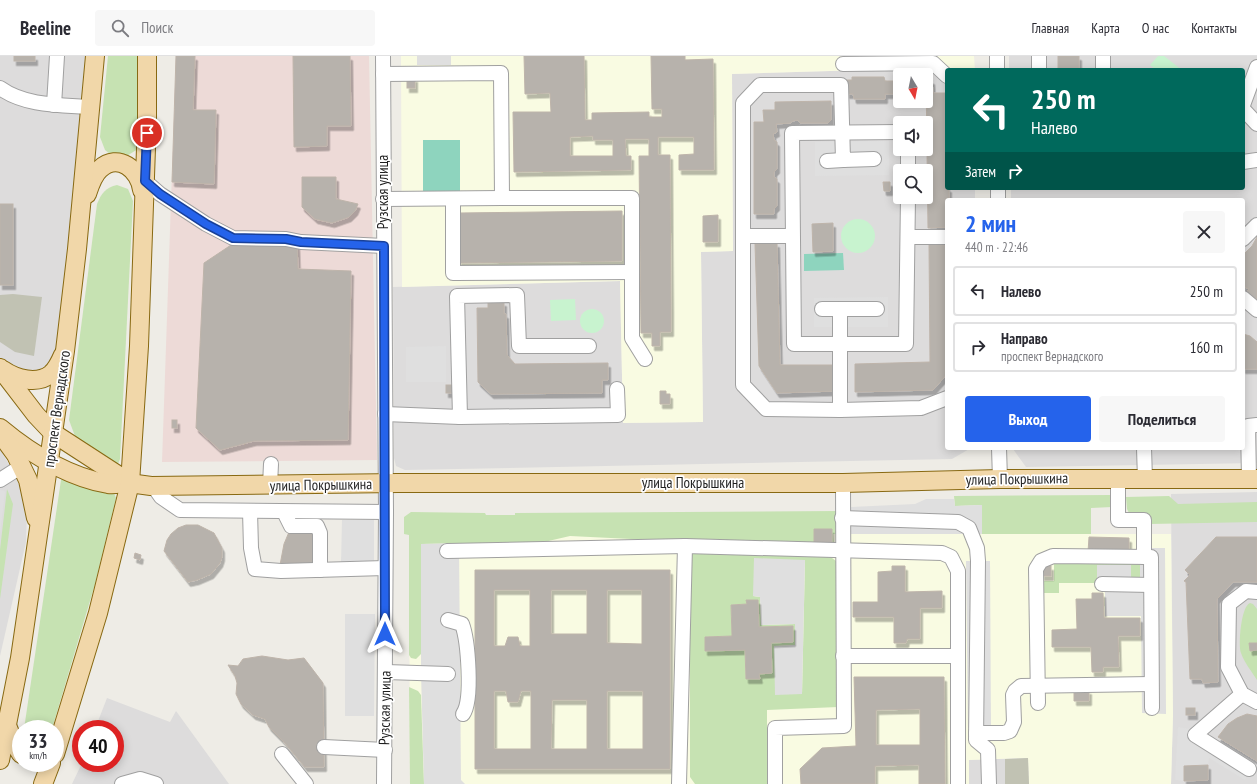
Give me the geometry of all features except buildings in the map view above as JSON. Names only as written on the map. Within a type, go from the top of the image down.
[{"type":"main road","name":"проспект Вернадского","points":[[3,745],[39,536],[65,351],[81,207],[95,56]]},
{"type":"main road","points":[[64,724],[98,613],[130,483],[139,346],[145,181],[147,56]]},
{"type":"main road","points":[[81,207],[95,174],[101,167],[117,162],[134,169],[142,184],[144,208]]},
{"type":"main road","points":[[0,368],[21,380],[37,379],[51,374],[57,367],[65,351]]},
{"type":"main road","points":[[0,368],[36,415],[53,433],[72,448],[111,469],[130,483]]},
{"type":"main road","points":[[0,428],[14,440],[49,462],[78,475],[109,484],[130,483]]},
{"type":"main road","points":[[0,433],[22,466],[32,496],[39,536]]},
{"type":"main road","name":"улица Покрышкина","points":[[130,483],[154,487],[385,484],[843,483],[1000,479],[1253,479]]},
{"type":"main road","points":[[43,784],[48,772]]},
{"type":"street","points":[[54,104],[57,56]]},
{"type":"street","name":"Рузская улица","points":[[383,56],[386,512],[384,784]]},
{"type":"street","points":[[997,56],[997,68]]},
{"type":"street","points":[[1039,56],[1039,68]]},
{"type":"street","points":[[1103,56],[1104,68]]},
{"type":"street","points":[[843,64],[858,60],[933,63],[945,74]]},
{"type":"street","points":[[1245,100],[1257,67]]},
{"type":"street","points":[[383,74],[501,73],[502,198]]},
{"type":"street","points":[[843,160],[841,85],[760,85],[742,103],[744,236],[743,385],[766,409],[840,410],[921,408],[945,399]]},
{"type":"street","points":[[0,88],[12,96],[26,101],[89,108]]},
{"type":"street","points":[[1245,111],[1257,124]]},
{"type":"street","points":[[893,132],[792,133],[794,344],[906,344],[908,204]]},
{"type":"street","points":[[827,161],[874,159]]},
{"type":"street","points":[[1245,162],[1257,160]]},
{"type":"street","points":[[145,181],[160,194],[206,224],[233,238],[286,239],[301,242],[384,246]]},
{"type":"street","points":[[383,199],[632,198],[632,338],[645,359]]},
{"type":"street","points":[[453,199],[453,274],[632,272]]},
{"type":"street","points":[[1245,237],[1257,225]]},
{"type":"street","points":[[744,236],[792,236]]},
{"type":"street","points":[[908,237],[945,237]]},
{"type":"street","points":[[460,417],[457,296],[517,295],[519,346],[590,346]]},
{"type":"street","points":[[1245,300],[1257,310]]},
{"type":"street","points":[[822,309],[877,309]]},
{"type":"street","points":[[840,309],[840,410]]},
{"type":"street","points":[[385,414],[460,417],[618,415],[617,389]]},
{"type":"street","points":[[1253,479],[1248,426],[1257,425]]},
{"type":"street","points":[[999,450],[1000,479]]},
{"type":"street","points":[[1144,450],[1145,479]]},
{"type":"street","points":[[270,485],[271,464]]},
{"type":"street","points":[[0,480],[22,466]]},
{"type":"street","points":[[1118,479],[1118,520],[1144,520],[1144,557]]},
{"type":"street","points":[[775,784],[775,728],[844,726],[843,483]]},
{"type":"street","points":[[154,487],[160,497],[180,510],[386,512]]},
{"type":"street","points":[[250,511],[251,548],[255,569],[320,570],[385,568]]},
{"type":"street","points":[[285,512],[292,526],[316,526],[320,533],[320,570]]},
{"type":"street","points":[[842,518],[958,522],[969,528],[977,548],[978,561],[976,740],[988,750],[989,784]]},
{"type":"street","points":[[679,784],[685,546]]},
{"type":"street","points":[[447,551],[685,546],[942,553],[951,557],[958,571],[958,784]]},
{"type":"street","points":[[1038,703],[1036,569],[1041,561],[1053,556],[1150,557],[1152,708]]},
{"type":"street","points":[[1102,584],[1151,584]]},
{"type":"street","points":[[1257,592],[1246,591],[1229,604],[1228,667],[1242,694],[1257,702]]},
{"type":"street","points":[[448,620],[462,624],[466,635],[468,699],[463,714]]},
{"type":"street","points":[[843,656],[958,656]]},
{"type":"street","points":[[386,672],[448,674]]},
{"type":"street","points":[[976,733],[1004,733],[1010,731],[1014,726],[1015,691],[1021,686],[1151,684]]},
{"type":"street","points":[[1242,694],[1195,735],[1248,769]]},
{"type":"street","points":[[324,747],[384,750]]},
{"type":"street","points":[[282,754],[306,784]]},
{"type":"street","points":[[122,784],[140,779],[156,784]]},
{"type":"shaded area","points":[[0,56],[88,56],[65,294],[57,352],[48,365],[38,370],[18,371],[0,360]]},
{"type":"shaded area","points":[[176,56],[369,56],[377,460],[162,462]]},
{"type":"shaded area","points":[[401,56],[974,56],[975,68],[893,68],[732,74],[733,251],[701,252],[703,422],[623,423],[620,281],[402,287]]},
{"type":"shaded area","points":[[417,56],[451,56],[451,65],[417,65]]},
{"type":"shaded area","points":[[1009,56],[1257,56],[1257,463],[1026,467],[1014,450],[1245,450],[1245,198],[1011,198],[1011,190],[1245,190],[1245,68],[1009,68]]},
{"type":"shaded area","points":[[893,69],[893,108],[933,108],[933,69],[945,79],[945,190],[975,190],[975,198],[945,198],[945,450],[968,450],[952,459],[405,470],[396,466],[394,458],[393,287],[620,281],[623,423],[703,422],[701,252],[733,251],[732,74]]},
{"type":"shaded area","points":[[889,141],[889,175],[815,176],[815,142]]},
{"type":"shaded area","points":[[13,294],[42,297],[34,356],[15,352],[0,342],[0,295]]},
{"type":"shaded area","points":[[888,297],[888,327],[814,327],[814,298]]},
{"type":"shaded area","points":[[446,346],[446,382],[406,382],[406,347]]},
{"type":"shaded area","points":[[0,449],[17,478],[27,513],[26,542],[0,656]]},
{"type":"shaded area","points":[[0,490],[5,491],[0,534]]},
{"type":"shaded area","points":[[1257,492],[1257,784],[1171,784],[1173,715],[1171,494]]},
{"type":"shaded area","points":[[926,499],[954,499],[955,506],[982,505],[982,534],[850,534],[851,507],[915,504]]},
{"type":"shaded area","points":[[342,520],[374,520],[374,563],[341,563]]},
{"type":"shaded area","points":[[409,534],[1171,534],[1173,715],[1171,784],[1029,784],[1028,758],[969,760],[969,784],[410,784]]},
{"type":"shaded area","points":[[459,543],[461,780],[465,784],[424,784],[421,673],[421,544]]},
{"type":"shaded area","points":[[1140,548],[1165,548],[1166,714],[1142,713],[1141,616],[1105,616],[1105,591],[1097,590],[1097,565],[1131,565],[1131,580],[1140,580]]},
{"type":"shaded area","points":[[754,558],[805,560],[802,694],[775,695],[774,646],[795,645],[795,624],[761,625],[760,597],[753,596]]},
{"type":"shaded area","points":[[966,561],[990,561],[991,728],[968,728]]},
{"type":"shaded area","points":[[345,614],[375,614],[374,716],[345,716]]},
{"type":"shaded area","points":[[107,698],[170,722],[176,711],[229,784],[72,784],[78,772],[124,772],[124,720],[98,720]]},
{"type":"shaded area","points":[[1178,727],[1190,729],[1198,739],[1250,772],[1245,780],[1209,758],[1208,765],[1184,765],[1184,781],[1175,780]]},
{"type":"shaded area","points":[[1028,758],[1029,784],[969,784],[969,760]]},
{"type":"shaded area","points":[[1028,758],[1029,784],[1005,784],[1005,759]]},
{"type":"green space","points":[[108,56],[141,56],[138,149],[125,157],[110,154],[105,150],[100,137]]},
{"type":"green space","points":[[1158,56],[1164,56],[1179,68],[1154,68],[1150,65]]},
{"type":"green space","points":[[423,140],[460,140],[460,192],[423,192]]},
{"type":"green space","points":[[117,185],[128,189],[133,201],[120,459],[118,464],[112,464],[76,439],[69,420],[97,204],[104,192],[110,187]]},
{"type":"green space","points":[[858,219],[870,224],[875,236],[870,248],[858,253],[846,248],[841,236],[846,224]]},
{"type":"green space","points":[[843,253],[844,270],[804,271],[804,254]]},
{"type":"green space","points":[[575,299],[576,320],[551,321],[550,300]]},
{"type":"green space","points":[[592,309],[601,312],[604,321],[601,330],[592,333],[583,330],[580,321],[583,312]]},
{"type":"green space","points":[[64,476],[114,493],[116,498],[95,584],[55,720],[25,720],[61,480]]},
{"type":"green space","points":[[7,489],[13,504],[0,599],[0,550]]},
{"type":"green space","points":[[1112,495],[1112,507],[1091,508],[1091,534],[982,534],[981,505],[955,506],[954,496]]},
{"type":"green space","points":[[1169,496],[1178,504],[1257,502],[1257,522],[1149,524],[1129,513],[1127,509],[1126,497]]},
{"type":"green space","points":[[839,511],[838,534],[833,534],[834,549],[570,536],[544,542],[421,544],[421,654],[416,659],[411,658],[409,655],[409,535],[404,534],[404,517],[411,512],[515,515],[515,513]]},
{"type":"green space","points":[[692,554],[828,555],[836,561],[838,707],[767,710],[767,784],[695,784],[690,777],[690,559]],"holes":[[[805,560],[802,694],[774,646],[795,645],[795,624],[761,625],[760,597],[753,596]],[[747,600],[758,600],[759,627],[793,626],[793,642],[771,643],[772,673],[759,674],[759,679],[746,679],[745,650],[705,651],[705,637],[732,636],[731,605],[747,604]]]},
{"type":"green space","points":[[1054,559],[1140,559],[1140,580],[1131,580],[1131,565],[1097,565],[1097,583],[1059,583],[1059,593],[1042,593],[1042,581],[1054,581]]},
{"type":"green space","points":[[1250,603],[1257,609],[1257,680],[1244,660],[1240,649],[1242,618],[1244,611]]},
{"type":"green space","points":[[409,687],[418,691],[421,695],[424,784],[410,784]]},
{"type":"route","points":[[147,133],[145,181],[160,194],[183,207],[219,232],[233,238],[286,239],[301,242],[384,246],[386,492],[385,634]]}]
